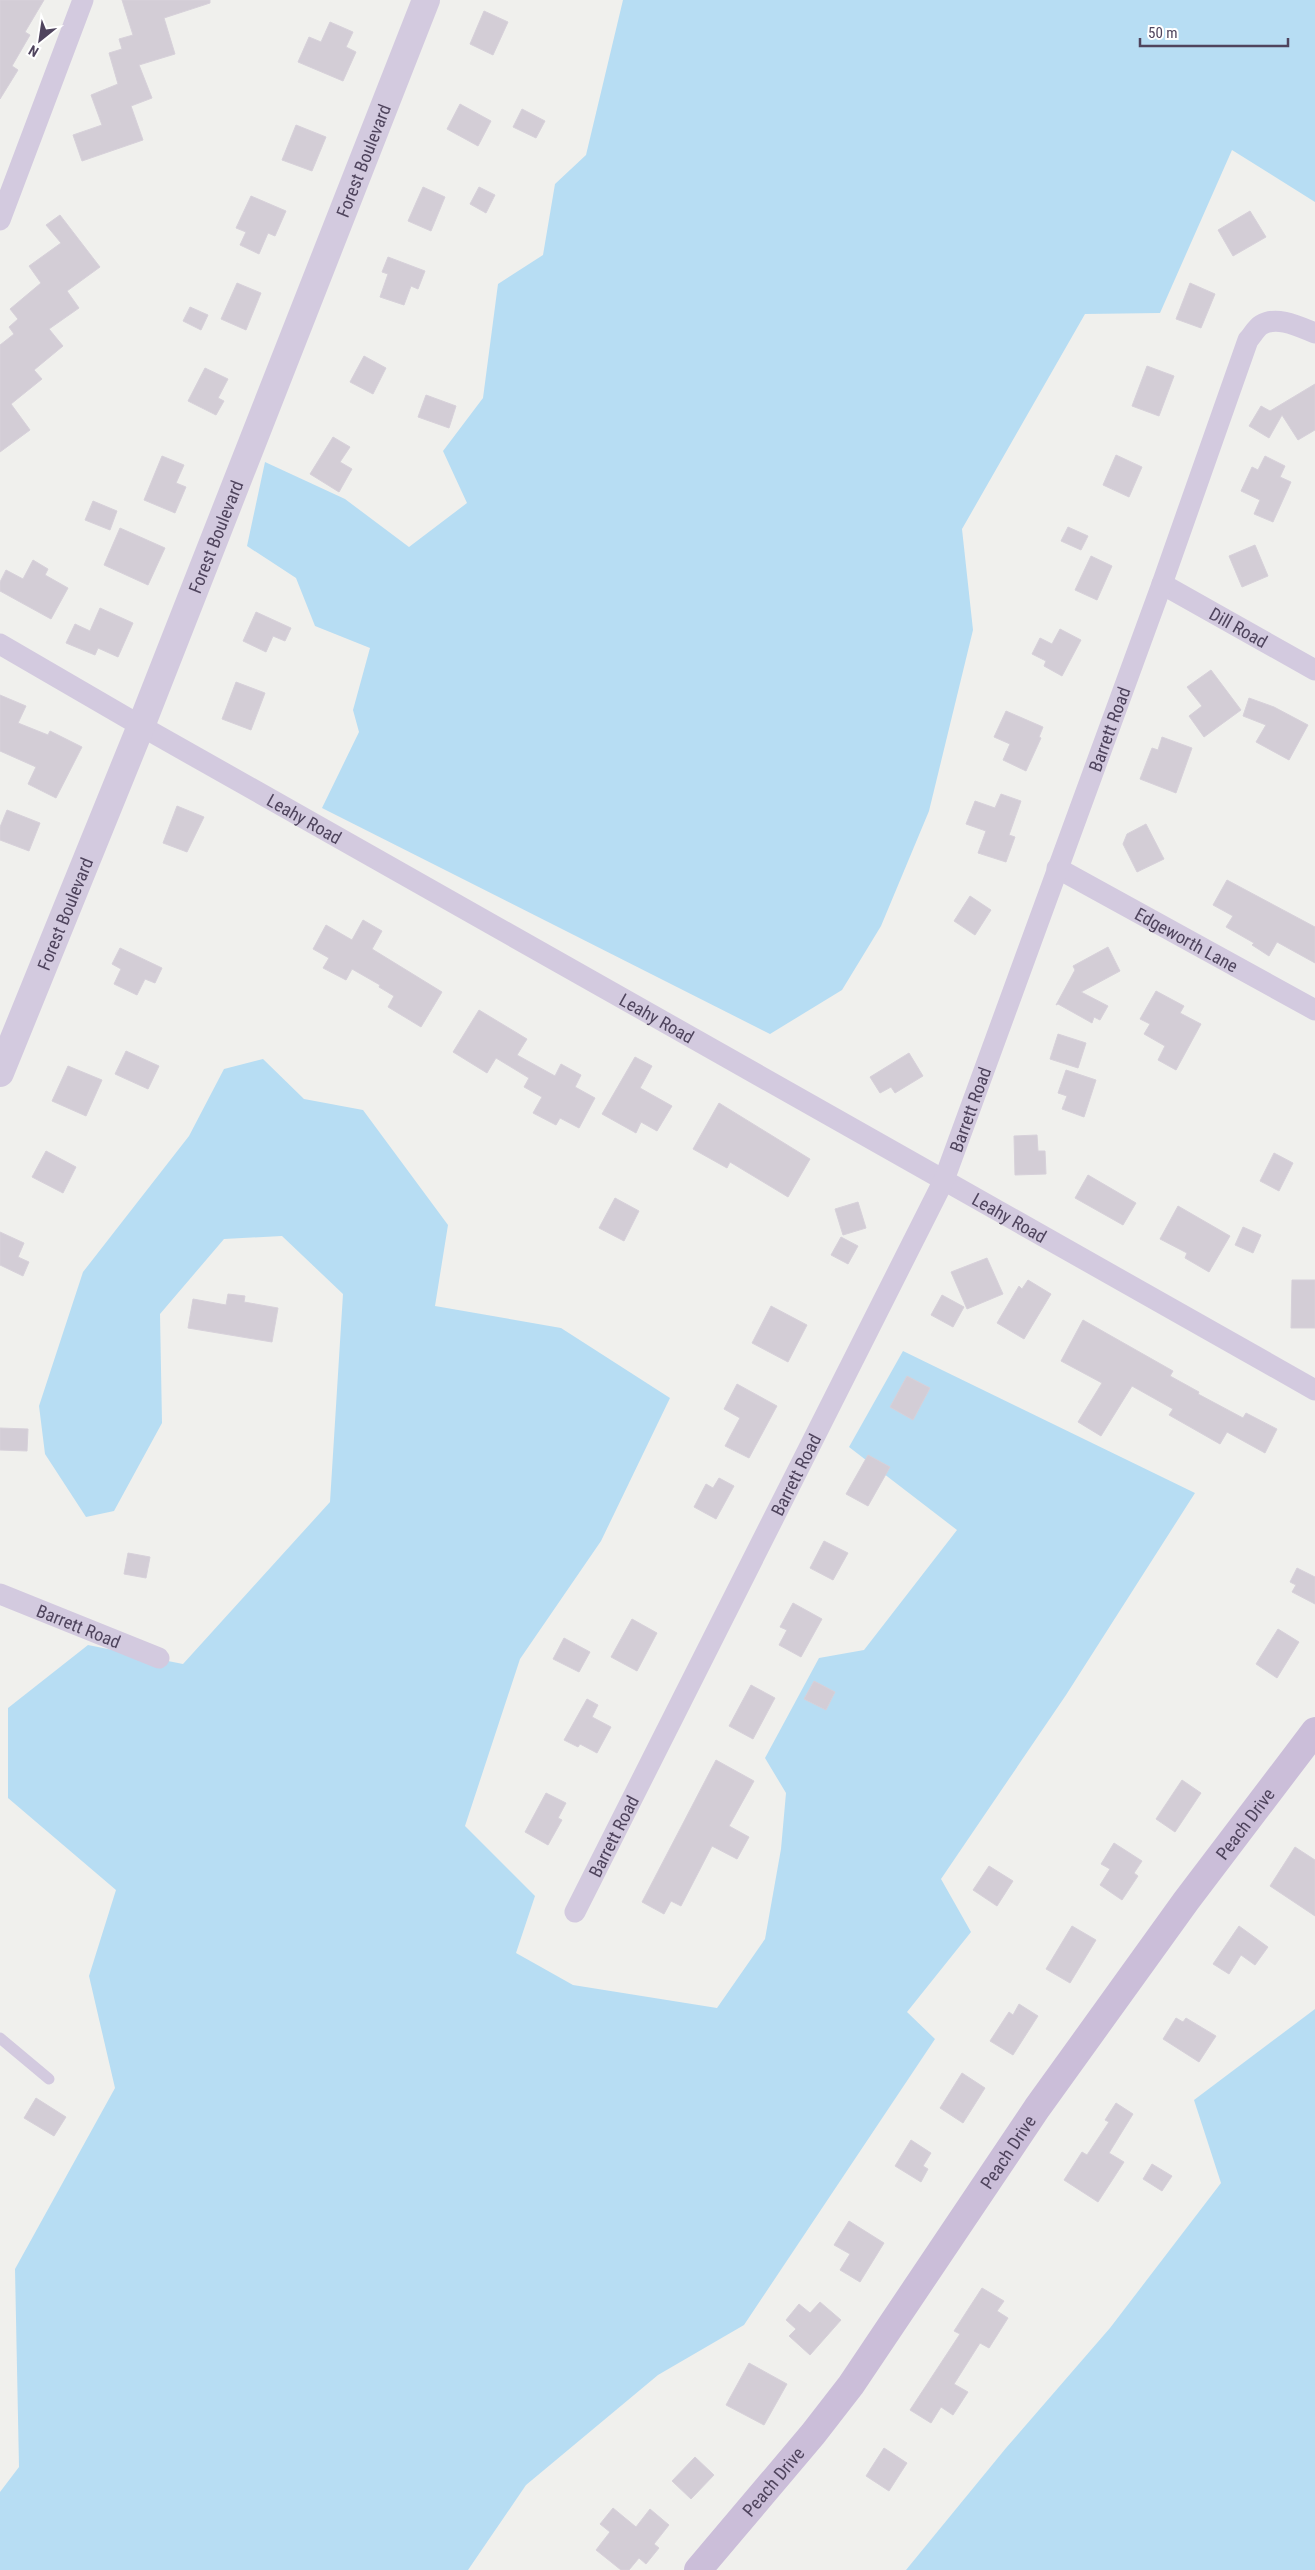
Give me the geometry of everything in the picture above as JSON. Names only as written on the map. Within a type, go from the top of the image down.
[{"type":"main road","name":"Peach Drive","points":[[698,2570],[813,2434],[850,2385],[1037,2108],[1181,1909],[1315,1731]]},
{"type":"street","points":[[0,220],[83,0]]},
{"type":"street","name":"Forest Boulevard","points":[[0,1073],[141,726],[426,0]]},
{"type":"street","name":"Barrett Road","points":[[575,1912],[944,1180],[1162,584],[1248,340],[1261,325],[1274,321],[1293,324],[1315,334]]},
{"type":"street","name":"Dill Road","points":[[1162,584],[1315,670]]},
{"type":"street","name":"Leahy Road","points":[[0,644],[141,726],[1315,1390]]},
{"type":"street","name":"Edgeworth Lane","points":[[1058,868],[1315,1010]]},
{"type":"street","name":"Barrett Road","points":[[0,1594],[159,1658]]},
{"type":"lane","points":[[0,2038],[49,2079]]},
{"type":"shaded area","points":[[623,0],[1315,0],[1315,202],[1232,150],[1160,313],[1085,314],[962,529],[973,630],[929,811],[881,926],[842,990],[770,1034],[322,808],[359,732],[353,710],[370,648],[315,626],[296,578],[247,546],[265,462],[345,499],[409,547],[467,503],[443,451],[483,398],[498,284],[543,255],[555,184],[586,155]]},
{"type":"shaded area","points":[[263,1059],[304,1099],[363,1110],[448,1225],[435,1306],[561,1328],[670,1398],[601,1541],[520,1659],[465,1826],[535,1896],[516,1953],[573,1985],[717,2008],[765,1939],[781,1849],[786,1793],[765,1758],[819,1658],[864,1650],[957,1530],[849,1447],[903,1351],[1195,1493],[1066,1695],[941,1879],[971,1932],[907,2012],[935,2039],[744,2325],[658,2375],[526,2485],[468,2570],[0,2570],[0,2492],[19,2467],[15,2269],[115,2088],[89,1976],[116,1890],[8,1798],[8,1708],[88,1645],[183,1664],[330,1502],[343,1294],[282,1236],[224,1239],[160,1314],[162,1423],[114,1511],[86,1517],[45,1454],[39,1406],[83,1272],[189,1136],[224,1069]]},
{"type":"shaded area","points":[[1315,2009],[1315,2570],[906,2570],[1006,2448],[1110,2328],[1221,2183],[1194,2100]]},
{"type":"building","points":[[0,0],[44,0],[25,32],[30,35],[12,66],[18,70],[0,99]]},
{"type":"building","points":[[122,0],[210,0],[210,3],[164,18],[175,54],[139,65],[152,98],[131,106],[143,140],[82,161],[73,135],[102,125],[91,95],[118,84],[109,53],[122,49],[119,39],[133,35]]},
{"type":"building","points":[[484,11],[508,22],[493,55],[470,44]]},
{"type":"building","points":[[330,22],[353,32],[346,47],[356,52],[343,81],[298,62],[309,37],[321,42]]},
{"type":"building","points":[[460,104],[491,121],[478,146],[447,129]]},
{"type":"building","points":[[522,109],[545,121],[536,138],[513,127]]},
{"type":"building","points":[[296,125],[326,137],[312,171],[282,160]]},
{"type":"building","points":[[423,187],[445,197],[431,231],[408,221]]},
{"type":"building","points":[[479,187],[495,195],[486,213],[470,204]]},
{"type":"building","points":[[251,196],[286,211],[275,236],[268,233],[259,254],[240,245],[246,232],[236,228]]},
{"type":"building","points":[[1250,211],[1266,237],[1233,256],[1218,230]]},
{"type":"building","points":[[60,215],[100,267],[67,291],[79,308],[49,329],[63,346],[34,370],[42,379],[11,404],[30,430],[0,452],[0,345],[14,334],[9,327],[18,319],[10,309],[41,283],[29,266],[61,243],[46,225]]},
{"type":"building","points":[[388,257],[425,271],[418,289],[411,286],[404,305],[380,297],[388,274],[382,272]]},
{"type":"building","points":[[237,283],[261,293],[246,330],[221,319]]},
{"type":"building","points":[[1190,283],[1215,294],[1201,328],[1176,319]]},
{"type":"building","points":[[190,307],[208,315],[201,330],[183,321]]},
{"type":"building","points":[[364,356],[386,368],[373,394],[350,382]]},
{"type":"building","points":[[1147,366],[1174,376],[1159,416],[1132,406]]},
{"type":"building","points":[[205,368],[228,379],[218,398],[224,401],[216,415],[188,401]]},
{"type":"building","points":[[1315,384],[1315,430],[1298,440],[1282,415],[1269,438],[1249,426],[1261,406],[1270,411]]},
{"type":"building","points":[[426,395],[456,406],[449,428],[418,417]]},
{"type":"building","points":[[333,437],[350,447],[340,462],[352,469],[339,492],[310,474]]},
{"type":"building","points":[[1116,455],[1142,467],[1129,497],[1103,485]]},
{"type":"building","points":[[162,456],[184,465],[176,483],[186,487],[175,513],[144,500]]},
{"type":"building","points":[[1265,456],[1285,466],[1280,477],[1291,482],[1273,522],[1254,514],[1260,500],[1241,491],[1252,467],[1258,470]]},
{"type":"building","points":[[93,501],[117,511],[110,530],[85,520]]},
{"type":"building","points":[[1068,527],[1088,536],[1081,550],[1061,541]]},
{"type":"building","points":[[120,528],[165,548],[148,585],[104,565]]},
{"type":"building","points":[[1255,545],[1268,576],[1242,587],[1229,556]]},
{"type":"building","points":[[1091,556],[1112,566],[1097,600],[1075,590]]},
{"type":"building","points":[[33,560],[48,569],[45,575],[68,588],[51,619],[0,591],[0,582],[6,570],[23,579]]},
{"type":"building","points":[[100,608],[133,623],[118,657],[98,648],[95,655],[66,643],[75,624],[90,631]]},
{"type":"building","points":[[256,612],[291,628],[285,641],[273,636],[266,652],[243,641]]},
{"type":"building","points":[[1060,629],[1081,640],[1062,676],[1044,666],[1046,661],[1032,654],[1040,638],[1052,644]]},
{"type":"building","points":[[1211,670],[1241,710],[1204,737],[1189,716],[1202,706],[1187,687]]},
{"type":"building","points":[[236,682],[265,693],[251,730],[222,719]]},
{"type":"building","points":[[0,695],[26,706],[18,723],[48,735],[50,731],[82,747],[56,798],[28,784],[36,767],[0,751]]},
{"type":"building","points":[[1249,698],[1274,707],[1308,725],[1289,760],[1256,742],[1266,725],[1243,716]]},
{"type":"building","points":[[1006,711],[1043,727],[1039,737],[1041,738],[1026,771],[1003,760],[1010,744],[994,737]]},
{"type":"building","points":[[1162,737],[1192,748],[1176,793],[1140,779],[1152,748],[1158,750]]},
{"type":"building","points":[[1001,794],[1021,801],[1009,835],[1015,837],[1006,862],[978,853],[986,831],[966,824],[975,801],[995,808]]},
{"type":"building","points":[[177,806],[204,817],[187,852],[163,843]]},
{"type":"building","points":[[7,810],[40,823],[29,851],[0,840],[0,827]]},
{"type":"building","points":[[1146,824],[1164,859],[1137,872],[1123,844],[1127,834]]},
{"type":"building","points":[[1227,880],[1315,927],[1315,963],[1277,942],[1269,956],[1252,945],[1254,943],[1226,927],[1233,916],[1213,905]]},
{"type":"building","points":[[970,896],[991,910],[975,935],[954,921]]},
{"type":"building","points":[[363,920],[382,931],[372,949],[442,992],[421,1027],[388,1007],[394,996],[379,987],[380,985],[352,969],[346,980],[323,968],[329,958],[313,949],[326,925],[352,940]]},
{"type":"building","points":[[1108,947],[1120,971],[1081,992],[1108,1006],[1100,1020],[1094,1017],[1092,1023],[1058,1004],[1056,1005],[1075,970],[1073,966]]},
{"type":"building","points":[[120,948],[162,968],[155,983],[145,979],[137,995],[114,984],[121,969],[112,964]]},
{"type":"building","points":[[1156,991],[1184,1006],[1180,1013],[1201,1024],[1176,1070],[1158,1060],[1165,1046],[1144,1034],[1150,1024],[1140,1019]]},
{"type":"building","points":[[479,1010],[527,1039],[517,1055],[555,1076],[561,1064],[581,1075],[575,1087],[595,1098],[579,1128],[560,1118],[556,1125],[533,1113],[542,1097],[524,1087],[529,1078],[496,1058],[487,1073],[453,1052]]},
{"type":"building","points":[[1058,1034],[1086,1043],[1078,1068],[1050,1059]]},
{"type":"building","points":[[126,1051],[159,1066],[148,1089],[115,1074]]},
{"type":"building","points":[[909,1053],[923,1076],[895,1093],[891,1087],[880,1093],[870,1077]]},
{"type":"building","points":[[635,1057],[652,1066],[640,1088],[672,1106],[657,1131],[641,1122],[636,1133],[602,1114]]},
{"type":"building","points":[[68,1066],[102,1080],[86,1116],[52,1101]]},
{"type":"building","points":[[1066,1070],[1096,1080],[1084,1117],[1062,1109],[1067,1096],[1058,1093]]},
{"type":"building","points":[[719,1103],[810,1159],[788,1197],[730,1162],[727,1168],[693,1149]]},
{"type":"building","points":[[1037,1135],[1038,1151],[1045,1151],[1046,1174],[1015,1175],[1014,1136]]},
{"type":"building","points":[[46,1151],[76,1167],[63,1193],[32,1177]]},
{"type":"building","points":[[1274,1153],[1293,1163],[1279,1191],[1260,1181]]},
{"type":"building","points":[[1088,1175],[1136,1203],[1123,1225],[1075,1198]]},
{"type":"building","points":[[615,1198],[639,1211],[624,1241],[599,1228]]},
{"type":"building","points":[[858,1202],[866,1228],[843,1235],[835,1209]]},
{"type":"building","points":[[1178,1206],[1230,1236],[1209,1272],[1185,1258],[1187,1253],[1160,1239]]},
{"type":"building","points":[[1243,1227],[1261,1235],[1253,1253],[1235,1245]]},
{"type":"building","points":[[0,1232],[24,1243],[18,1257],[29,1262],[23,1276],[0,1265]]},
{"type":"building","points":[[841,1237],[858,1246],[848,1264],[831,1255]]},
{"type":"building","points":[[987,1258],[1003,1294],[967,1309],[951,1272]]},
{"type":"building","points":[[1028,1280],[1051,1294],[1024,1339],[997,1323],[1019,1286],[1022,1289]]},
{"type":"building","points":[[1292,1280],[1315,1280],[1315,1328],[1291,1328]]},
{"type":"building","points":[[228,1294],[245,1296],[244,1302],[278,1308],[272,1342],[188,1328],[193,1299],[226,1305]]},
{"type":"building","points":[[942,1295],[964,1307],[953,1327],[931,1315]]},
{"type":"building","points":[[771,1306],[807,1325],[788,1362],[752,1343]]},
{"type":"building","points":[[1083,1320],[1173,1371],[1170,1376],[1199,1392],[1198,1394],[1243,1418],[1246,1413],[1277,1429],[1265,1453],[1227,1432],[1220,1444],[1169,1415],[1173,1409],[1132,1386],[1101,1436],[1078,1422],[1102,1383],[1061,1361]]},
{"type":"building","points":[[907,1376],[930,1388],[913,1420],[890,1407]]},
{"type":"building","points":[[737,1384],[777,1406],[749,1458],[725,1446],[740,1418],[724,1409]]},
{"type":"building","points":[[0,1428],[28,1429],[27,1451],[0,1450]]},
{"type":"building","points":[[868,1455],[890,1467],[868,1506],[846,1494]]},
{"type":"building","points":[[719,1478],[734,1486],[716,1519],[694,1507],[706,1484],[713,1488]]},
{"type":"building","points":[[824,1541],[848,1553],[833,1580],[810,1568]]},
{"type":"building","points":[[128,1553],[150,1557],[146,1578],[124,1574]]},
{"type":"building","points":[[1297,1568],[1315,1577],[1315,1604],[1292,1592],[1296,1585],[1290,1582]]},
{"type":"building","points":[[793,1603],[822,1619],[801,1657],[779,1645],[787,1630],[780,1627]]},
{"type":"building","points":[[632,1619],[657,1633],[637,1671],[611,1657]]},
{"type":"building","points":[[1278,1629],[1299,1642],[1277,1678],[1256,1664]]},
{"type":"building","points":[[564,1638],[590,1652],[579,1672],[553,1659]]},
{"type":"building","points":[[814,1681],[835,1692],[826,1710],[804,1699]]},
{"type":"building","points":[[751,1685],[775,1698],[753,1739],[729,1726]]},
{"type":"building","points":[[587,1699],[598,1705],[592,1717],[611,1727],[597,1753],[580,1744],[578,1747],[564,1740]]},
{"type":"building","points":[[716,1760],[754,1781],[729,1826],[749,1837],[737,1859],[712,1846],[681,1906],[671,1901],[664,1914],[642,1902]]},
{"type":"building","points":[[1182,1780],[1201,1793],[1175,1832],[1156,1819]]},
{"type":"building","points":[[546,1793],[566,1803],[558,1818],[562,1820],[548,1845],[525,1832]]},
{"type":"building","points":[[1114,1843],[1142,1861],[1134,1873],[1138,1876],[1122,1900],[1100,1885],[1110,1869],[1101,1864]]},
{"type":"building","points":[[1295,1847],[1315,1860],[1315,1916],[1270,1886]]},
{"type":"building","points":[[989,1866],[1013,1881],[997,1906],[973,1890]]},
{"type":"building","points":[[1072,1926],[1096,1940],[1070,1983],[1046,1969]]},
{"type":"building","points":[[1239,1926],[1268,1947],[1255,1965],[1241,1955],[1229,1974],[1213,1964]]},
{"type":"building","points":[[1019,2004],[1038,2016],[1013,2055],[990,2041],[1009,2012],[1013,2015]]},
{"type":"building","points":[[1176,2018],[1183,2022],[1186,2018],[1216,2036],[1199,2062],[1163,2039]]},
{"type":"building","points":[[962,2073],[985,2088],[963,2123],[940,2108]]},
{"type":"building","points":[[36,2098],[66,2117],[54,2136],[24,2118]]},
{"type":"building","points":[[1116,2103],[1133,2114],[1109,2153],[1124,2162],[1098,2202],[1064,2180],[1082,2152],[1087,2155],[1109,2122],[1105,2120]]},
{"type":"building","points":[[911,2140],[931,2153],[923,2166],[928,2169],[921,2182],[895,2166]]},
{"type":"building","points":[[1152,2164],[1172,2176],[1162,2191],[1143,2179]]},
{"type":"building","points":[[849,2221],[884,2243],[860,2282],[840,2270],[850,2254],[834,2245]]},
{"type":"building","points":[[982,2288],[1004,2301],[997,2311],[1008,2318],[989,2348],[980,2343],[954,2384],[968,2392],[953,2415],[941,2407],[931,2423],[910,2410],[960,2334],[954,2331]]},
{"type":"building","points":[[820,2302],[841,2320],[810,2355],[789,2336],[796,2329],[786,2320],[799,2304],[810,2313]]},
{"type":"building","points":[[749,2363],[787,2384],[764,2425],[726,2405]]},
{"type":"building","points":[[884,2448],[907,2463],[889,2491],[866,2476]]},
{"type":"building","points":[[695,2457],[714,2475],[691,2499],[672,2481]]},
{"type":"building","points":[[613,2508],[636,2527],[650,2509],[669,2525],[654,2544],[659,2548],[646,2564],[639,2558],[629,2570],[621,2570],[596,2550],[610,2532],[600,2524]]}]
